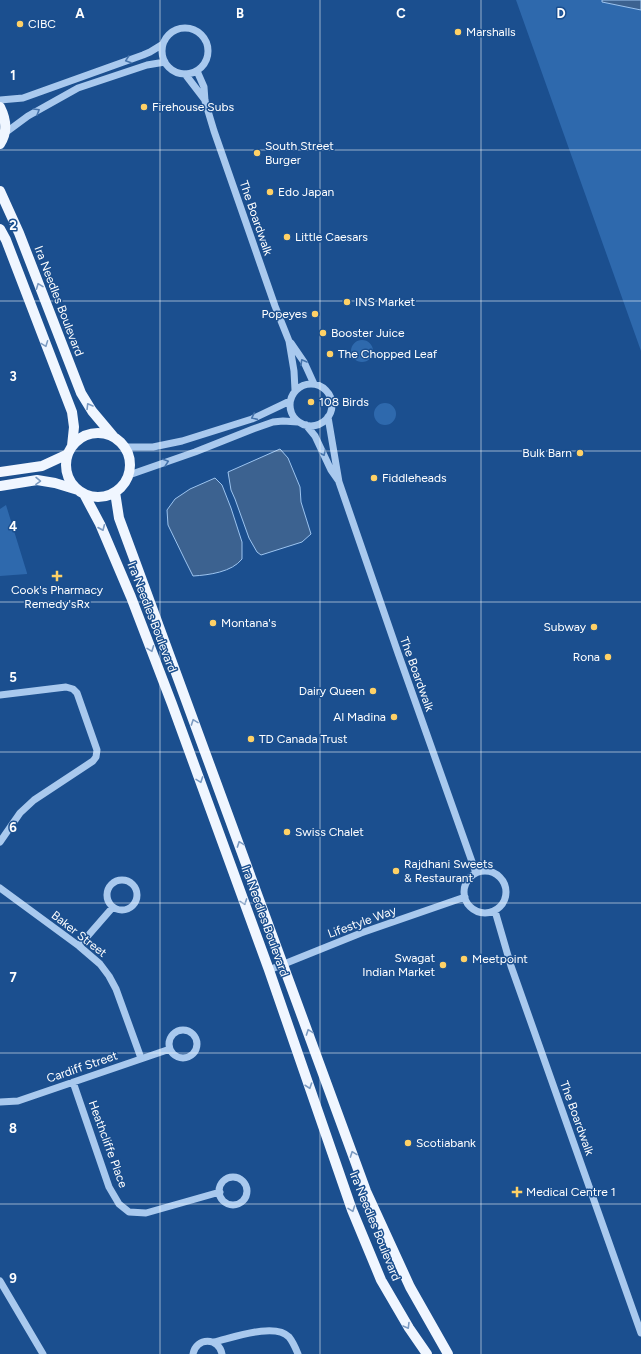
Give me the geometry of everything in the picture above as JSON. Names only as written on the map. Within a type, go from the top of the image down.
[{"type":"main road","points":[[0,107],[5,119],[5,133],[0,144]]},
{"type":"main road","name":"Ira Needles Boulevard","points":[[0,191],[19,233],[81,393],[92,411],[114,436]]},
{"type":"main road","points":[[0,229],[6,240],[72,412],[74,427],[66,464],[67,474],[72,483],[81,492]]},
{"type":"main road","points":[[0,472],[42,466],[70,450],[78,440],[86,435],[95,433],[105,433],[114,436],[120,441],[125,446],[131,465],[129,475],[121,488],[105,496],[95,497],[55,483],[37,480],[0,486]]},
{"type":"main road","name":"Ira Needles Boulevard","points":[[81,492],[100,524],[131,597],[172,704],[269,970],[352,1210],[381,1280],[409,1328],[427,1354]]},
{"type":"main road","name":"Ira Needles Boulevard","points":[[115,492],[119,518],[126,538],[284,963],[366,1191],[410,1287],[448,1354]]},
{"type":"street","points":[[184,27],[197,30],[205,38],[208,48],[205,63],[197,71],[184,74],[177,72],[164,62],[162,56],[163,44],[166,37],[176,29],[184,27]]},
{"type":"street","points":[[0,100],[29,96],[143,55],[163,44]]},
{"type":"street","points":[[5,133],[28,116],[78,88],[147,64],[164,62]]},
{"type":"street","name":"The Boardwalk","points":[[197,71],[204,87],[205,101],[232,184],[275,306],[289,341],[294,371],[295,390]]},
{"type":"street","name":"The Boardwalk","points":[[184,74],[205,101]]},
{"type":"street","name":"The Boardwalk","points":[[289,341],[304,362],[314,384]]},
{"type":"street","points":[[129,475],[195,452],[273,422],[298,422],[306,425],[318,424],[328,417],[332,405],[331,398],[324,388],[314,384],[307,384],[295,390],[290,401],[291,412],[298,422]]},
{"type":"street","points":[[125,446],[153,447],[182,442],[252,419],[290,401]]},
{"type":"street","name":"The Boardwalk","points":[[328,417],[339,482],[476,873]]},
{"type":"street","name":"The Boardwalk","points":[[306,425],[315,436],[331,470],[339,482]]},
{"type":"street","points":[[0,695],[66,687],[72,689],[77,694],[97,750],[96,757],[93,762],[34,800],[25,808],[0,842]]},
{"type":"street","points":[[485,871],[494,873],[500,877],[505,884],[505,899],[501,907],[495,911],[485,913],[477,911],[470,906],[465,897],[465,885],[469,878],[476,873],[485,871]]},
{"type":"street","points":[[124,880],[131,883],[135,888],[137,896],[133,905],[128,909],[122,910],[113,907],[109,902],[108,896],[108,891],[111,886],[118,881],[124,880]]},
{"type":"street","name":"Baker Street","points":[[0,888],[79,946],[100,964],[116,988],[141,1058]]},
{"type":"street","name":"Lifestyle Way","points":[[269,970],[361,933],[465,897]]},
{"type":"street","points":[[79,946],[113,907]]},
{"type":"street","name":"The Boardwalk","points":[[495,911],[511,966],[641,1333]]},
{"type":"street","points":[[184,1030],[189,1031],[195,1036],[197,1041],[196,1048],[191,1055],[184,1058],[180,1057],[174,1054],[170,1049],[169,1040],[174,1032],[184,1030]]},
{"type":"street","name":"Cardiff Street","points":[[0,1102],[18,1101],[170,1049]]},
{"type":"street","name":"Heathcliffe Place","points":[[73,1082],[109,1187],[119,1204],[129,1212],[146,1213],[220,1192]]},
{"type":"street","points":[[0,1281],[43,1354]]},
{"type":"street","points":[[193,1354],[198,1344],[208,1341],[214,1342],[264,1330],[278,1330],[289,1337],[298,1354]]},
{"type":"street","points":[[214,1342],[218,1345],[222,1354]]},
{"type":"shaded area","points":[[516,0],[602,0],[602,2],[641,10],[641,351]]},
{"type":"shaded area","points":[[602,0],[641,0],[641,10],[602,2]]},
{"type":"shaded area","points":[[362,340],[370,343],[373,351],[370,359],[362,362],[354,359],[351,351],[354,343]]},
{"type":"shaded area","points":[[385,403],[393,406],[396,414],[393,422],[385,425],[377,422],[374,414],[377,406]]},
{"type":"shaded area","points":[[280,449],[288,458],[300,487],[301,502],[311,534],[302,542],[261,555],[257,552],[249,538],[231,490],[228,472]]},
{"type":"shaded area","points":[[215,478],[222,485],[231,508],[242,542],[242,559],[226,570],[213,574],[193,576],[168,525],[167,510],[175,499],[190,489]]},
{"type":"shaded area","points":[[6,505],[27,574],[0,576],[0,509]]},
{"type":"place","name":"CIBC","points":[[20,24]]},
{"type":"place","name":"Marshalls","points":[[458,32]]},
{"type":"place","name":"Firehouse Subs","points":[[144,107]]},
{"type":"place","name":"South Street Burger","points":[[257,153]]},
{"type":"place","name":"Edo Japan","points":[[270,192]]},
{"type":"place","name":"Little Caesars","points":[[287,237]]},
{"type":"place","name":"INS Market","points":[[347,302]]},
{"type":"place","name":"Popeyes","points":[[315,314]]},
{"type":"place","name":"Booster Juice","points":[[323,333]]},
{"type":"place","name":"The Chopped Leaf","points":[[330,354]]},
{"type":"place","name":"108 Birds","points":[[311,402]]},
{"type":"place","name":"Bulk Barn","points":[[580,453]]},
{"type":"place","name":"Fiddleheads","points":[[374,478]]},
{"type":"place","name":"Cook's Pharmacy Remedy'sRx","points":[[57,576]]},
{"type":"place","name":"Montana's","points":[[213,623]]},
{"type":"place","name":"Subway","points":[[594,627]]},
{"type":"place","name":"Rona","points":[[608,657]]},
{"type":"place","name":"Dairy Queen","points":[[373,691]]},
{"type":"place","name":"Al Madina","points":[[394,717]]},
{"type":"place","name":"TD Canada Trust","points":[[251,739]]},
{"type":"place","name":"Swiss Chalet","points":[[287,832]]},
{"type":"place","name":"Rajdhani Sweets & Restaurant","points":[[396,871]]},
{"type":"place","name":"Meetpoint","points":[[464,959]]},
{"type":"place","name":"Swagat Indian Market","points":[[443,965]]},
{"type":"place","name":"Scotiabank","points":[[408,1143]]},
{"type":"place","name":"Medical Centre 1","points":[[517,1192]]}]
